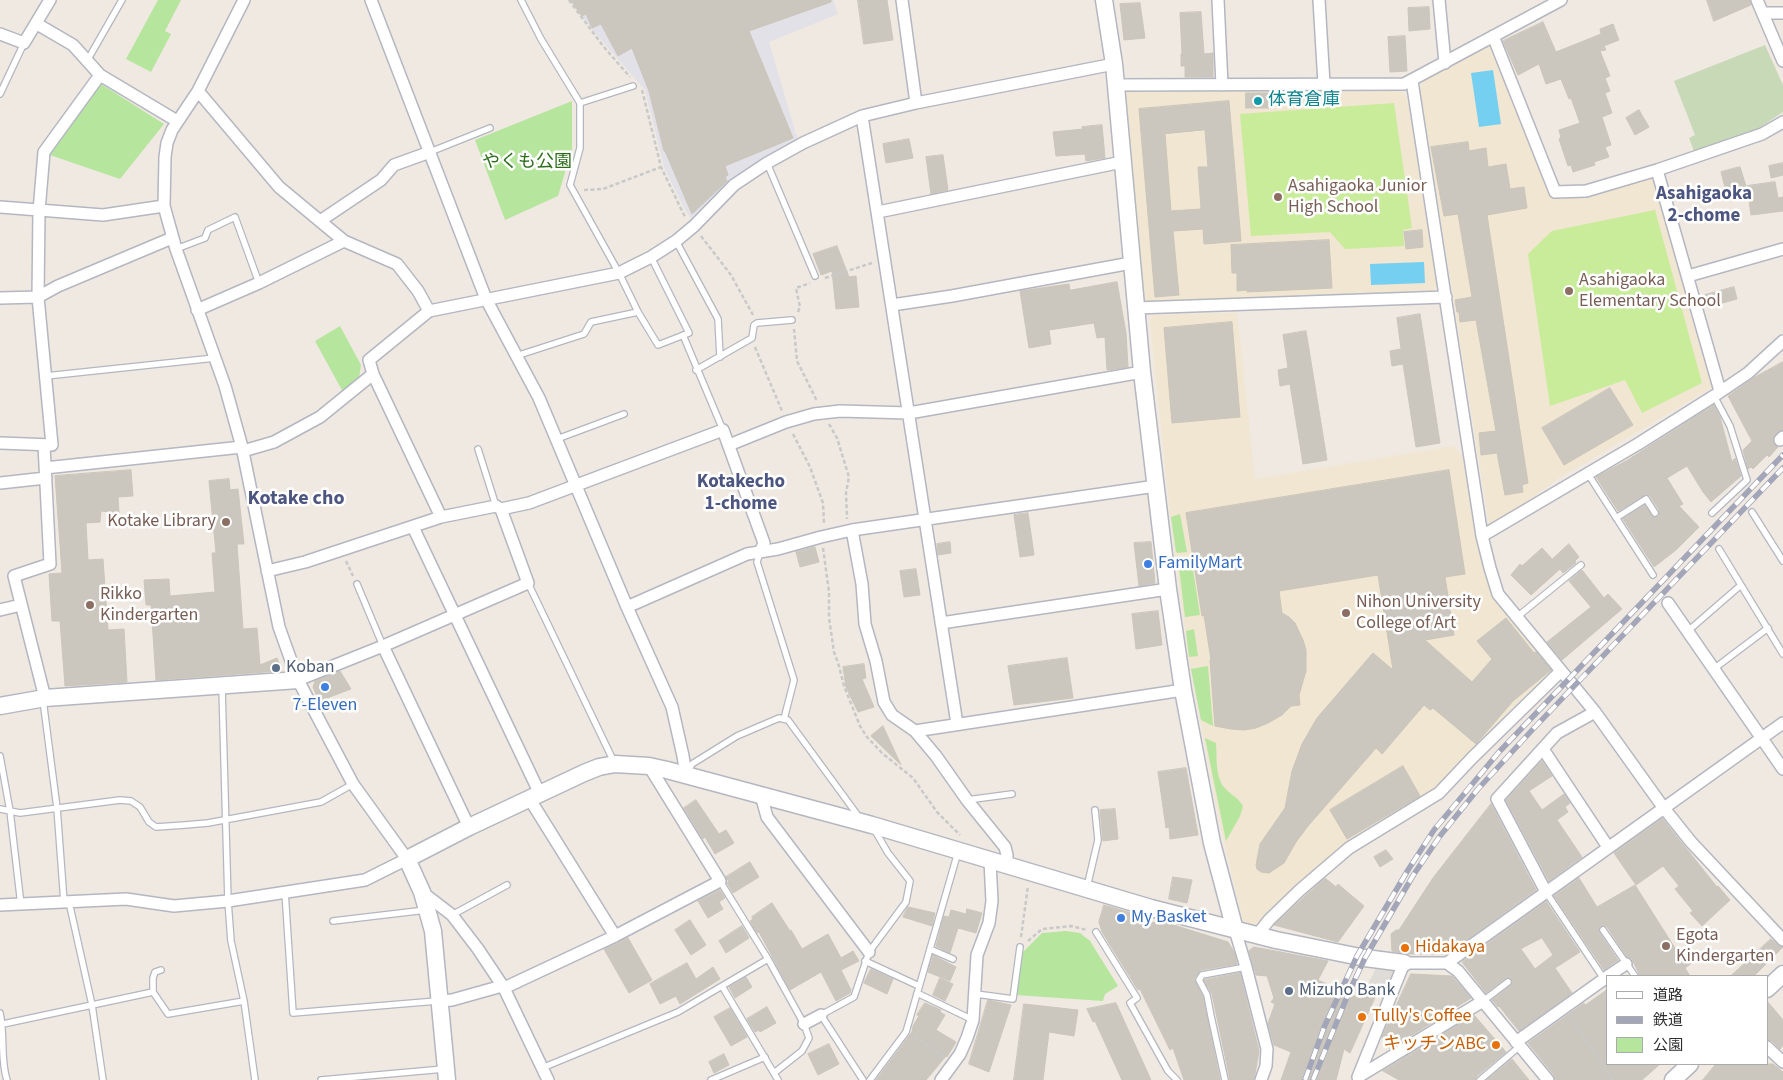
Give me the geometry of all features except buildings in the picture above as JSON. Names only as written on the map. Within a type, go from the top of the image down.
[{"type":"street","points":[[0,34],[24,43],[50,0]]},
{"type":"street","points":[[244,0],[198,91],[178,121],[167,143],[164,206],[174,243],[225,386],[242,449],[278,628],[298,680],[327,739],[353,784],[407,859],[428,909],[433,931],[446,1074]]},
{"type":"street","points":[[371,0],[486,299],[539,398],[627,607],[672,707],[686,775]]},
{"type":"street","points":[[902,0],[916,103]]},
{"type":"street","points":[[1108,0],[1142,372],[1168,590],[1183,690],[1212,844],[1267,1049],[1266,1066],[1261,1080]]},
{"type":"street","points":[[1218,0],[1222,85]]},
{"type":"street","points":[[1320,0],[1324,84]]},
{"type":"street","points":[[1439,0],[1446,63]]},
{"type":"street","points":[[1116,85],[1404,84],[1561,0]]},
{"type":"street","points":[[1757,0],[1783,61]]},
{"type":"street","points":[[1763,13],[1783,13]]},
{"type":"street","points":[[37,24],[73,45],[100,76],[178,121]]},
{"type":"street","points":[[1493,36],[1555,192],[1586,191],[1657,170],[1762,134],[1783,122]]},
{"type":"street","points":[[441,517],[373,374],[369,360],[430,311],[619,273],[651,257],[676,240],[694,226],[734,185],[767,163],[803,142],[862,116],[916,103],[1114,64]]},
{"type":"street","points":[[0,443],[52,445],[38,297],[39,211],[44,152],[100,76]]},
{"type":"street","points":[[1412,81],[1482,536],[1498,594],[1595,712],[1691,842],[1783,940]]},
{"type":"street","points":[[198,91],[279,186],[344,241],[397,264],[418,291],[430,311]]},
{"type":"street","points":[[862,116],[957,724]]},
{"type":"street","points":[[320,221],[381,180],[394,165],[430,152]]},
{"type":"street","points":[[878,212],[1122,162]]},
{"type":"street","points":[[1657,170],[1688,276],[1717,393]]},
{"type":"street","points":[[0,207],[103,215],[164,206]]},
{"type":"street","points":[[197,310],[344,241]]},
{"type":"street","points":[[0,298],[38,297],[58,286],[174,243]]},
{"type":"street","points":[[1688,276],[1783,249]]},
{"type":"street","points":[[892,305],[952,296],[1131,263]]},
{"type":"street","points":[[1136,308],[1446,297]]},
{"type":"street","points":[[1482,536],[1638,444],[1748,373],[1783,341]]},
{"type":"street","points":[[729,445],[786,422],[823,413],[863,411],[909,414],[1142,372]]},
{"type":"street","points":[[0,483],[46,473],[242,449],[274,442],[320,418],[373,374]]},
{"type":"street","points":[[267,571],[305,562],[441,517],[529,503],[723,430],[764,543],[760,552]]},
{"type":"street","points":[[44,444],[50,564],[14,576],[44,698]]},
{"type":"street","points":[[627,607],[747,554],[778,550],[850,530],[1156,486]]},
{"type":"street","points":[[0,706],[44,698],[298,680],[383,646],[528,583],[498,507]]},
{"type":"street","points":[[413,527],[455,615],[535,796],[615,936]]},
{"type":"street","points":[[850,530],[862,584],[864,624],[876,661],[884,702],[892,716],[915,731],[936,756],[967,800],[1006,847],[1007,866]]},
{"type":"street","points":[[941,623],[1168,590]]},
{"type":"street","points":[[1668,603],[1783,769]]},
{"type":"street","points":[[0,610],[21,605]]},
{"type":"street","points":[[383,646],[469,827]]},
{"type":"street","points":[[1258,934],[1269,920],[1300,890],[1349,848],[1439,793],[1561,671]]},
{"type":"street","points":[[915,731],[1183,690]]},
{"type":"street","points":[[1546,892],[1497,799],[1557,733],[1595,712]]},
{"type":"street","points":[[1447,963],[1783,723]]},
{"type":"street","points":[[1543,748],[1608,847]]},
{"type":"street","points":[[0,905],[126,899],[174,906],[228,901],[366,880],[469,827],[584,773],[614,764],[650,766],[868,824],[1087,890],[1235,930],[1365,958],[1404,962],[1447,963],[1458,971],[1548,1080]]},
{"type":"street","points":[[440,1001],[452,1000],[503,987],[615,936],[720,881],[650,766]]},
{"type":"street","points":[[761,795],[767,817],[867,956]]},
{"type":"street","points":[[941,1080],[954,1064],[967,1038],[973,1020],[977,955],[989,923],[992,901],[990,861]]},
{"type":"street","points":[[422,892],[452,915],[478,949],[503,987],[545,1076]]},
{"type":"street","points":[[1358,1078],[1404,962]]},
{"type":"street","points":[[1610,975],[1626,964]]},
{"type":"street","points":[[1768,988],[1783,974]]},
{"type":"street","points":[[1518,1044],[1606,978]]},
{"type":"street","points":[[1358,1078],[1483,1001]]},
{"type":"street","points":[[804,1024],[821,1015]]},
{"type":"street","points":[[1768,1048],[1783,1062]]},
{"type":"street","points":[[1673,1080],[1689,1065]]},
{"type":"lane","points":[[87,61],[122,0]]},
{"type":"lane","points":[[521,0],[540,39],[580,103],[580,148],[570,185],[619,273],[638,312],[658,345],[689,333],[651,257]]},
{"type":"lane","points":[[0,94],[24,43]]},
{"type":"lane","points":[[580,103],[634,84]]},
{"type":"lane","points":[[430,152],[490,128]]},
{"type":"lane","points":[[767,163],[815,276]]},
{"type":"lane","points":[[174,243],[204,238],[208,230],[235,217],[258,283]]},
{"type":"lane","points":[[676,240],[718,319],[720,356]]},
{"type":"lane","points":[[516,356],[584,334],[591,322],[638,312]]},
{"type":"lane","points":[[696,370],[752,338],[757,322],[793,322]]},
{"type":"lane","points":[[683,336],[723,430]]},
{"type":"lane","points":[[46,376],[215,358]]},
{"type":"lane","points":[[1712,513],[1747,480],[1730,426],[1717,393]]},
{"type":"lane","points":[[557,439],[624,414]]},
{"type":"lane","points":[[478,449],[498,507]]},
{"type":"lane","points":[[1588,473],[1653,575]]},
{"type":"lane","points":[[1616,518],[1646,499],[1655,513]]},
{"type":"lane","points":[[1752,512],[1783,561]]},
{"type":"lane","points":[[1719,549],[1783,654]]},
{"type":"lane","points":[[760,552],[757,562],[794,680],[784,719]]},
{"type":"lane","points":[[1517,616],[1581,565]]},
{"type":"lane","points":[[528,583],[614,764]]},
{"type":"lane","points":[[357,584],[383,646]]},
{"type":"lane","points":[[1688,631],[1741,585]]},
{"type":"lane","points":[[1714,668],[1768,628]]},
{"type":"lane","points":[[222,686],[228,901],[231,941],[244,1001],[255,1080]]},
{"type":"lane","points":[[44,698],[67,902],[92,1005],[103,1080]]},
{"type":"lane","points":[[686,775],[692,764],[737,736],[779,718],[788,720],[910,881],[906,902],[867,956],[854,997],[821,1015],[863,1080]]},
{"type":"lane","points":[[0,756],[10,811],[21,905]]},
{"type":"lane","points":[[0,809],[20,813],[120,800],[131,801],[140,807],[149,822],[156,827],[208,823],[320,802],[353,784]]},
{"type":"lane","points":[[967,800],[1012,794]]},
{"type":"lane","points":[[1087,890],[1098,840],[1095,810]]},
{"type":"lane","points":[[870,1080],[906,1031],[959,851]]},
{"type":"lane","points":[[720,881],[768,959],[804,1024],[809,1038],[802,1051],[774,1073]]},
{"type":"lane","points":[[452,915],[507,885]]},
{"type":"lane","points":[[285,892],[293,1012],[440,1001]]},
{"type":"lane","points":[[1546,892],[1606,978]]},
{"type":"lane","points":[[333,921],[428,909]]},
{"type":"lane","points":[[1603,930],[1634,975]]},
{"type":"lane","points":[[1096,932],[1137,998],[1130,1003],[1168,1071],[1177,1080]]},
{"type":"lane","points":[[976,994],[1012,999],[1020,947]]},
{"type":"lane","points":[[930,949],[954,959]]},
{"type":"lane","points":[[867,956],[919,986]]},
{"type":"lane","points":[[545,1076],[678,1012],[768,959]]},
{"type":"lane","points":[[1226,1080],[1210,1016],[1207,995],[1199,980],[1202,975],[1246,967]]},
{"type":"lane","points":[[161,970],[156,972],[153,978],[153,992],[168,1014],[244,1001]]},
{"type":"lane","points":[[1483,1001],[1508,982]]},
{"type":"lane","points":[[722,986],[778,1080]]},
{"type":"lane","points":[[3,1024],[153,992]]},
{"type":"lane","points":[[917,993],[973,1020]]},
{"type":"lane","points":[[0,1013],[3,1024],[4,1070],[7,1080]]},
{"type":"lane","points":[[1480,1080],[1518,1044]]},
{"type":"lane","points":[[711,1080],[765,1058]]},
{"type":"lane","points":[[321,1080],[446,1074]]},
{"type":"path","points":[[569,0],[634,84]]},
{"type":"path","points":[[640,88],[644,92],[661,168],[683,213],[732,275],[757,322]]},
{"type":"path","points":[[576,195],[586,189],[603,189],[661,168]]},
{"type":"path","points":[[797,314],[800,307],[796,288],[885,258]]},
{"type":"path","points":[[793,322],[797,361],[837,438],[849,477],[846,492],[850,530]]},
{"type":"path","points":[[752,338],[786,422],[810,467],[823,503],[824,536]]},
{"type":"path","points":[[342,550],[357,584]]},
{"type":"path","points":[[1020,947],[1029,872]]},
{"type":"path","points":[[1020,947],[1042,929],[1071,926],[1096,932]]},
{"type":"path","points":[[1564,1008],[1613,1080]]},
{"type":"path","points":[[906,1031],[954,1064]]},
{"type":"shaded area","points":[[570,0],[833,0],[838,14],[769,42],[798,141],[732,178],[691,218],[685,210],[664,167],[645,90],[589,26]]},
{"type":"shaded area","name":"Asahigaoka Elementary School","points":[[1486,46],[1492,47],[1552,196],[1650,177],[1655,178],[1713,387],[1559,478],[1494,525],[1489,523],[1420,88],[1423,80]]},
{"type":"shaded area","name":"Asahigaoka Junior High School","points":[[1398,88],[1407,98],[1437,286],[1431,292],[1148,302],[1144,300],[1124,93],[1129,89]]},
{"type":"shaded area","name":"Nihon University College of Art","points":[[1237,313],[1255,479],[1453,446],[1462,456],[1477,540],[1493,593],[1523,634],[1554,669],[1513,707],[1431,796],[1349,842],[1260,922],[1253,925],[1246,925],[1243,921],[1221,828],[1189,660],[1170,513],[1150,320],[1154,315]]},
{"type":"shaded area","points":[[1376,968],[1393,968],[1396,978],[1390,992],[1383,995],[1374,991],[1369,982]]},
{"type":"green space","points":[[158,0],[181,0],[165,31],[171,34],[151,72],[126,59]]},
{"type":"green space","points":[[1765,45],[1783,85],[1783,112],[1756,130],[1694,151],[1689,138],[1695,135],[1674,81]]},
{"type":"green space","points":[[101,84],[164,124],[120,179],[50,155]]},
{"type":"green space","name":"やくも公園","points":[[572,101],[572,149],[558,196],[505,220],[475,140]]},
{"type":"green space","points":[[1394,103],[1412,228],[1403,230],[1404,246],[1345,249],[1330,232],[1251,236],[1240,114]]},
{"type":"green space","points":[[1655,210],[1702,383],[1642,413],[1625,380],[1550,406],[1528,254],[1552,231]]},
{"type":"green space","points":[[340,326],[361,365],[359,378],[343,392],[315,341]]},
{"type":"green space","points":[[1180,514],[1187,552],[1178,553],[1176,552],[1171,517]]},
{"type":"green space","points":[[1191,557],[1200,615],[1185,617],[1178,559]]},
{"type":"green space","points":[[1194,629],[1198,656],[1189,657],[1186,631]]},
{"type":"green space","points":[[1208,666],[1213,726],[1201,720],[1191,669]]},
{"type":"green space","points":[[1205,738],[1216,743],[1220,782],[1243,806],[1240,816],[1226,841]]},
{"type":"green space","points":[[1066,931],[1080,933],[1090,941],[1118,986],[1105,994],[1103,1001],[1016,995],[1023,952],[1042,933]]},
{"type":"water","points":[[1493,70],[1501,124],[1479,127],[1471,73]]},
{"type":"water","points":[[1424,262],[1425,283],[1371,285],[1370,264]]},
{"type":"railway","points":[[1305,1080],[1325,1025],[1357,956],[1434,830],[1499,752],[1783,455]]},
{"type":"railway","points":[[1313,1080],[1365,958],[1414,874],[1440,836],[1478,789],[1534,728],[1783,468]]},
{"type":"place","name":"体育倉庫","points":[[1258,101]]},
{"type":"place","name":"Asahigaoka Junior High School","points":[[1278,197]]},
{"type":"place","name":"Asahigaoka Elementary School","points":[[1569,291]]},
{"type":"place","name":"Kotake Library","points":[[226,522]]},
{"type":"place","name":"FamilyMart","points":[[1148,564]]},
{"type":"place","name":"Rikko Kindergarten","points":[[90,605]]},
{"type":"place","name":"Nihon University College of Art","points":[[1346,613]]},
{"type":"place","name":"Koban","points":[[276,668]]},
{"type":"place","name":"7-Eleven","points":[[325,687]]},
{"type":"place","name":"My Basket","points":[[1121,918]]},
{"type":"place","name":"Egota Kindergarten","points":[[1666,946]]},
{"type":"place","name":"Hidakaya","points":[[1405,948]]},
{"type":"place","name":"Mizuho Bank","points":[[1289,991]]},
{"type":"place","name":"Tully's Coffee","points":[[1362,1017]]},
{"type":"place","name":"キッチンABC","points":[[1496,1045]]},
{"type":"district","name":"Asahigaoka 2-chome","points":[[1704,206]]},
{"type":"district","name":"Kotakecho 1-chome","points":[[741,494]]},
{"type":"district","name":"Kotake cho","points":[[296,500]]}]
